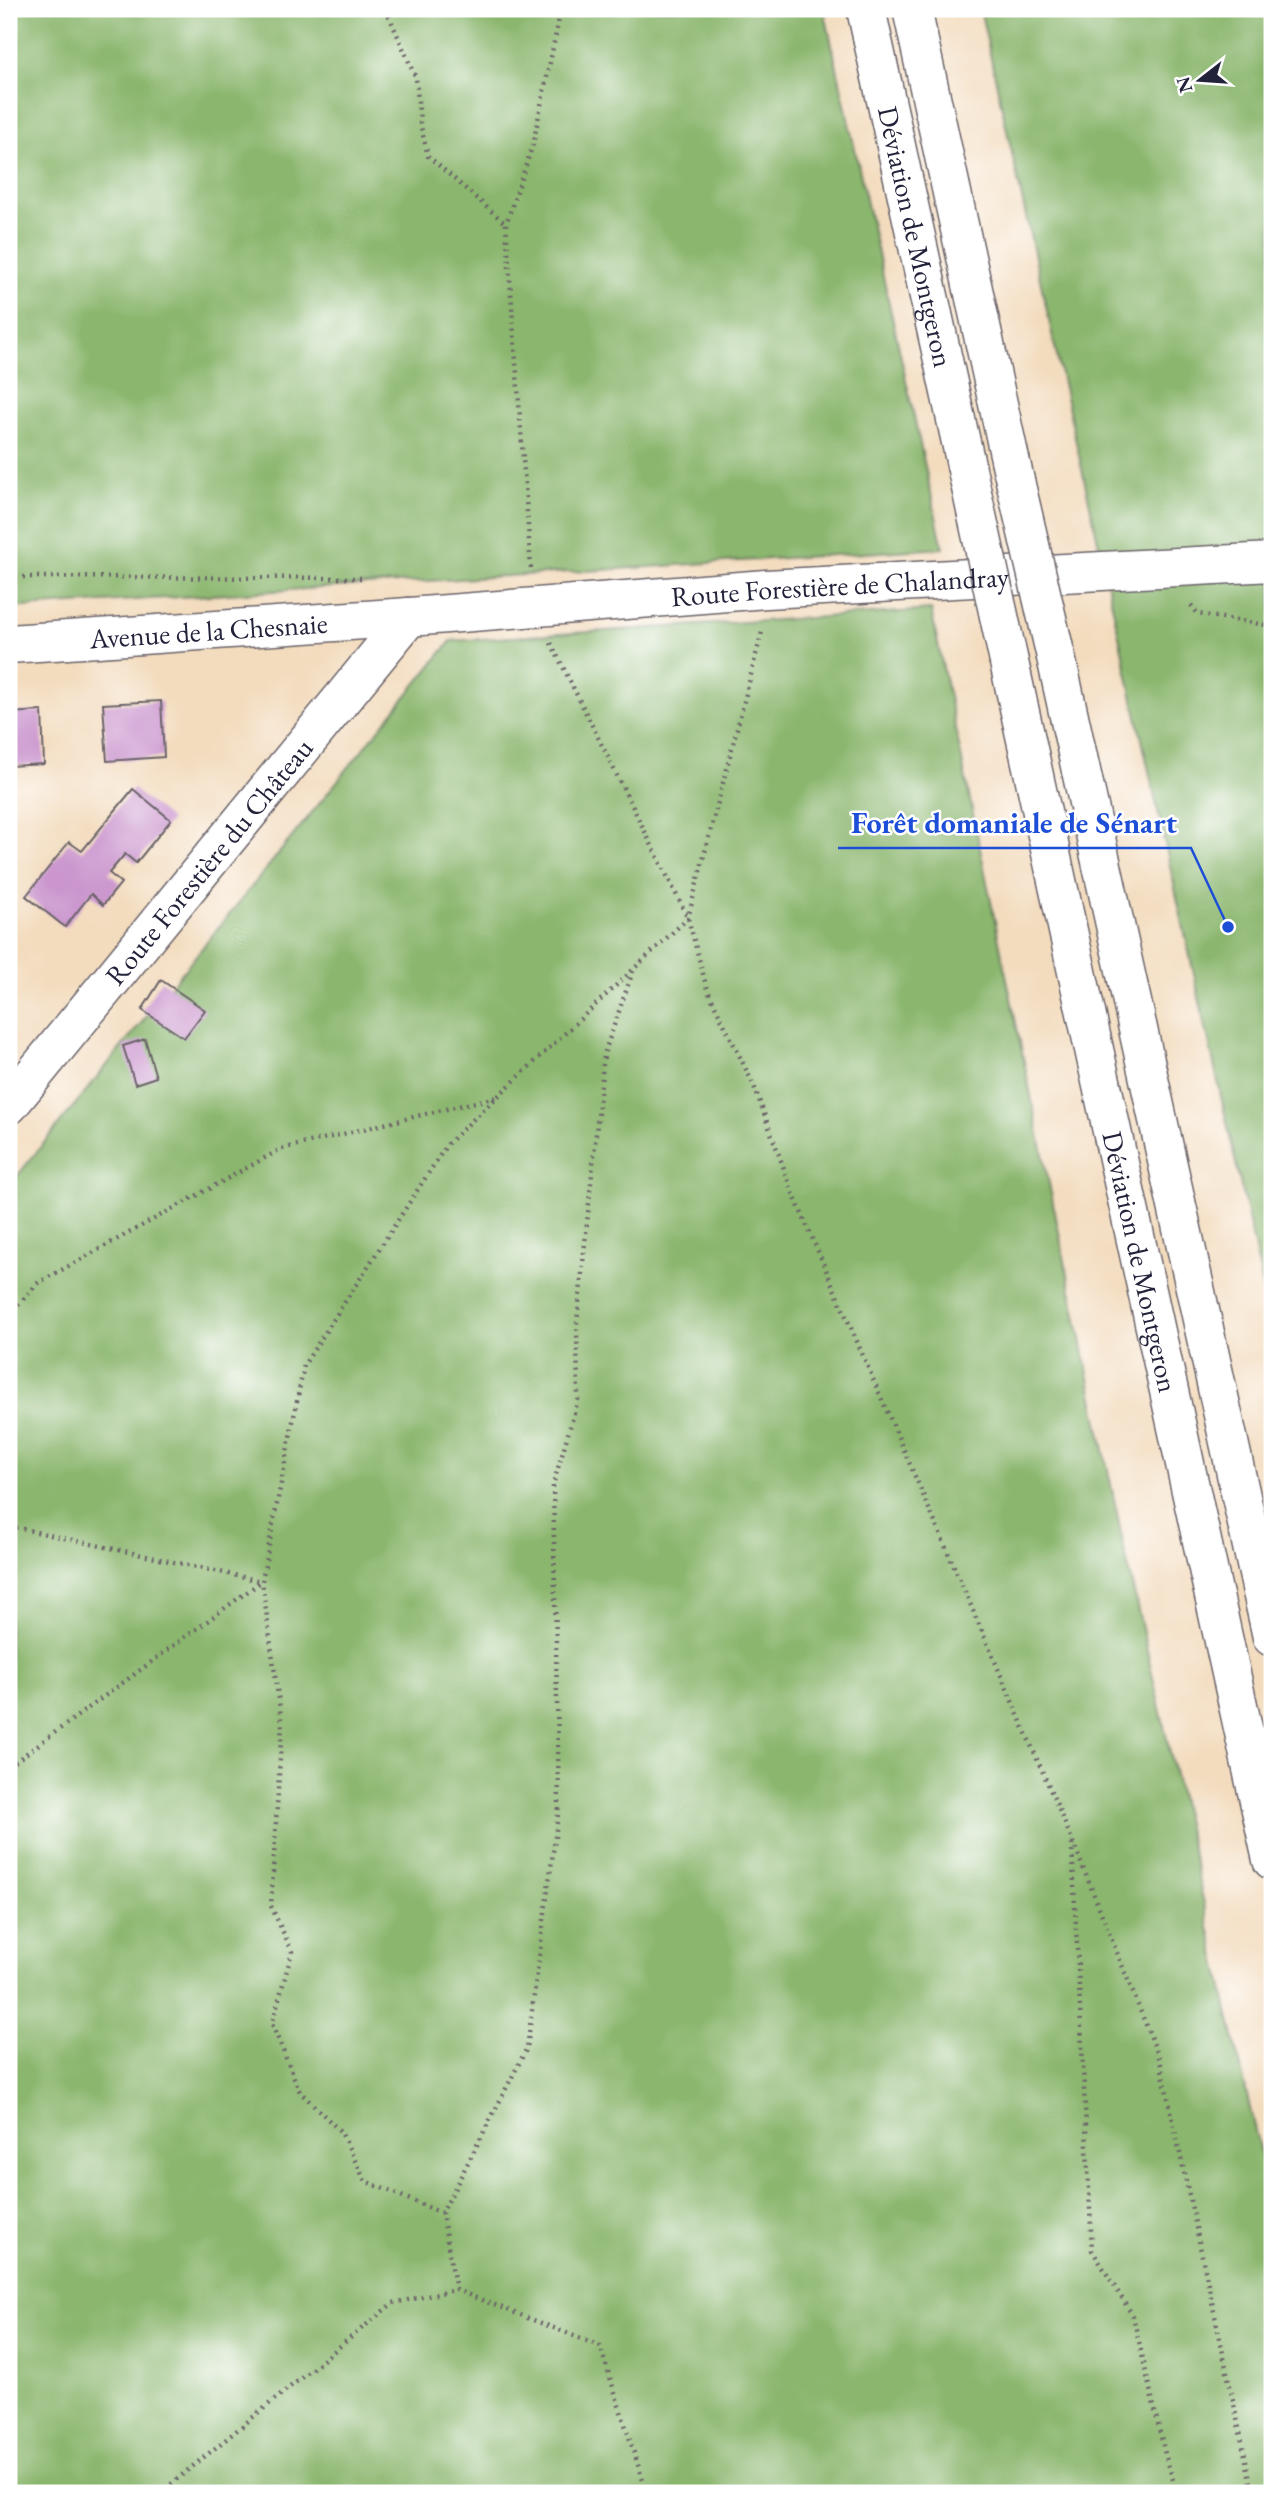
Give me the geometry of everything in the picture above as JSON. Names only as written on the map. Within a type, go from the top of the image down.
[{"type":"main road","name":"Déviation de Montgeron","points":[[866,9],[1272,1860]]},
{"type":"main road","name":"Déviation de Montgeron","points":[[912,9],[1272,1637]]},
{"type":"main road","name":"Route Forestière de Chalandray","points":[[409,617],[766,589],[1272,562]]},
{"type":"main road","name":"Avenue de la Chesnaie","points":[[9,644],[409,617]]},
{"type":"main road","name":"Route Forestière du Château","points":[[9,1105],[409,617]]},
{"type":"path","points":[[386,9],[416,78],[420,123],[428,156],[506,224]]},
{"type":"path","points":[[561,9],[533,144],[506,224],[534,608],[688,918],[707,989],[754,1086],[792,1191],[1072,1840],[1160,2060],[1253,2493]]},
{"type":"path","points":[[9,577],[367,578]]},
{"type":"path","points":[[442,2213],[365,2181],[341,2132],[300,2092],[272,2024],[292,1952],[271,1906],[282,1724],[262,1581],[304,1365],[448,1143],[688,918],[769,607],[766,589]]},
{"type":"path","points":[[1190,604],[1198,614],[1272,626]]},
{"type":"path","points":[[456,2290],[442,2213],[527,2048],[559,1807],[553,1485],[578,1400],[577,1323],[604,1054],[633,970]]},
{"type":"path","points":[[9,1315],[38,1283],[281,1149],[497,1097]]},
{"type":"path","points":[[9,1526],[262,1581]]},
{"type":"path","points":[[9,1766],[262,1581]]},
{"type":"path","points":[[1072,1840],[1092,2250],[1133,2316],[1165,2454],[1177,2493]]},
{"type":"path","points":[[160,2493],[393,2303],[456,2290],[600,2346],[647,2493]]},
{"type":"green space","points":[[9,9],[824,9],[943,548],[9,608]]},
{"type":"green space","points":[[980,9],[1272,9],[1272,1326]]},
{"type":"green space","points":[[931,610],[1125,1553],[1272,2206],[1272,2493],[9,2493],[9,1186],[451,641]]},
{"type":"building","points":[[161,701],[164,757],[107,761],[103,704]]},
{"type":"building","points":[[42,711],[44,764],[9,766],[9,713]]},
{"type":"building","points":[[133,789],[171,820],[136,863],[125,854],[109,873],[121,883],[103,905],[91,894],[65,927],[26,896],[69,842],[82,851]]},
{"type":"building","points":[[161,980],[205,1010],[184,1038],[142,1010]]},
{"type":"building","points":[[145,1039],[156,1077],[135,1084],[123,1046]]},
{"type":"place","name":"Forêt domaniale de Sénart","points":[[1228,927]]}]
